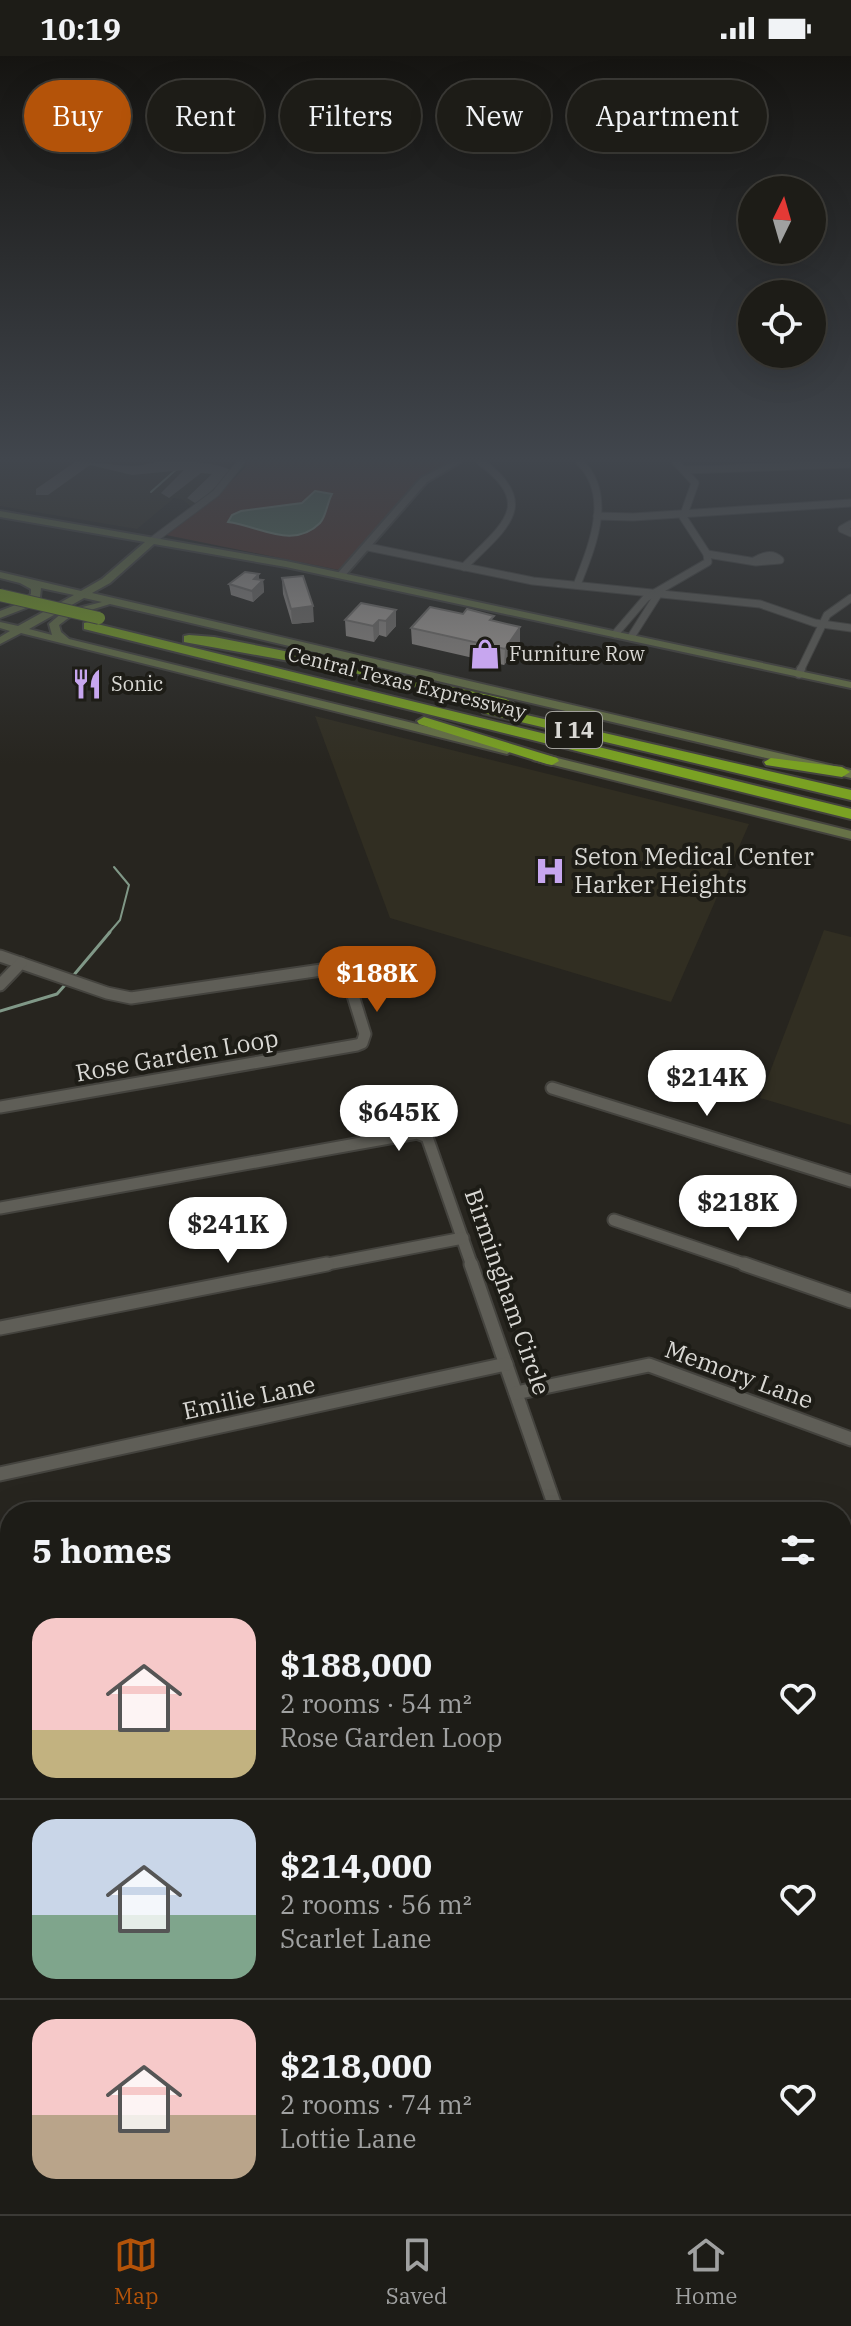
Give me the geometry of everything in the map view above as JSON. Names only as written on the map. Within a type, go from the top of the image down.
[{"type":"highway","name":"Central Texas Expressway","points":[[0,595],[249,665],[851,814]]},
{"type":"highway","name":"Central Texas Expressway","points":[[0,604],[189,639],[851,795]]},
{"type":"highway","points":[[189,639],[214,641],[412,681],[748,758],[847,773]]},
{"type":"highway","points":[[249,665],[552,761]]},
{"type":"main road","points":[[0,642],[6,628],[78,593],[124,563]]},
{"type":"main road","points":[[271,563],[851,685]]},
{"type":"main road","points":[[0,575],[847,773]]},
{"type":"main road","points":[[51,587],[103,579]]},
{"type":"main road","points":[[103,579],[106,591],[119,603]]},
{"type":"main road","points":[[0,615],[15,610],[36,595],[36,588],[22,580]]},
{"type":"main road","points":[[65,641],[56,633],[54,624],[67,614],[88,606],[119,603]]},
{"type":"main road","points":[[6,628],[851,835]]},
{"type":"main road","points":[[0,642],[25,637],[50,637]]},
{"type":"street","points":[[340,576],[353,563]]},
{"type":"street","points":[[443,563],[533,581],[760,604],[822,625],[851,628]]},
{"type":"street","points":[[464,567],[468,563]]},
{"type":"street","points":[[577,585],[584,563]]},
{"type":"street","points":[[615,634],[646,598],[707,563]]},
{"type":"street","points":[[631,637],[659,593]]},
{"type":"street","points":[[799,674],[832,610],[851,598]]},
{"type":"street","name":"Rose Garden Loop","points":[[0,956],[107,993],[131,998],[335,968],[346,973],[365,1039],[357,1045],[0,1107]]},
{"type":"street","points":[[0,985],[21,963]]},
{"type":"street","points":[[552,1088],[851,1181]]},
{"type":"street","name":"Birmingham Circle","points":[[0,1208],[417,1133],[427,1137],[553,1502]]},
{"type":"street","points":[[614,1220],[851,1301]]},
{"type":"street","points":[[0,1328],[463,1238]]},
{"type":"street","name":"Emilie Lane","points":[[0,1474],[506,1364]]},
{"type":"street","name":"Memory Lane","points":[[516,1393],[649,1365],[851,1439]]},
{"type":"shaded area","points":[[303,563],[346,563],[339,570]]},
{"type":"shaded area","name":"Seton Medical Center Harker Heights","points":[[315,716],[749,824],[671,1002],[390,918]]},
{"type":"shaded area","points":[[824,930],[851,937],[851,1125],[760,1098]]},
{"type":"building","points":[[245,572],[259,574],[254,579],[263,580],[252,591],[229,584]]},
{"type":"building","points":[[303,576],[313,606],[291,609],[282,578]]},
{"type":"building","points":[[361,603],[396,610],[386,621],[379,620],[373,626],[345,620]]},
{"type":"building","points":[[430,607],[463,614],[467,609],[494,616],[490,620],[520,627],[505,649],[411,628]]},
{"type":"waterway","points":[[108,934],[120,920],[129,885],[114,867]]},
{"type":"waterway","points":[[73,976],[110,932]]},
{"type":"waterway","points":[[0,1011],[57,994],[65,985]]},
{"type":"place","name":"Furniture Row","points":[[485,654]]},
{"type":"place","name":"Sonic","points":[[87,684]]},
{"type":"place","name":"Seton Medical Center Harker Heights","points":[[550,871]]}]
